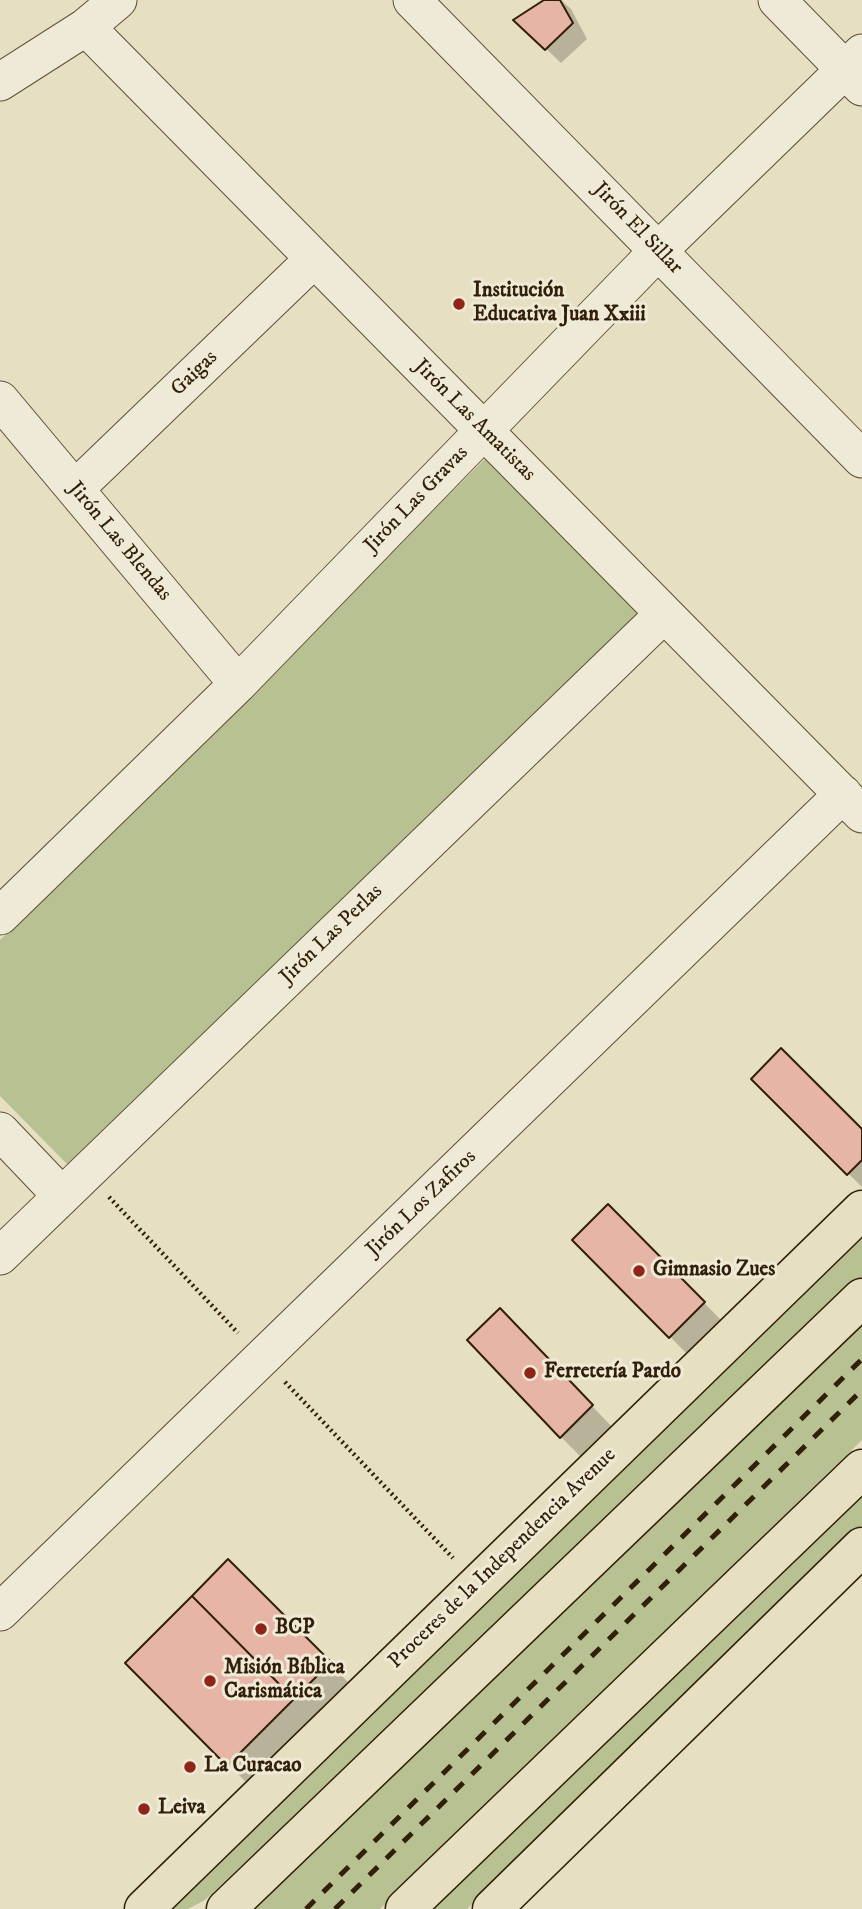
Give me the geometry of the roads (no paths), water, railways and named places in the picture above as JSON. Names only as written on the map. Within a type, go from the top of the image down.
[{"type":"main road","name":"Proceres de la Independencia Avenue","points":[[145,1909],[862,1210]]},
{"type":"main road","points":[[226,1909],[862,1298]]},
{"type":"main road","points":[[405,1909],[862,1469]]},
{"type":"main road","points":[[492,1909],[862,1547]]},
{"type":"street","points":[[3,74],[86,27],[118,0]]},
{"type":"street","name":"Jirón El Sillar","points":[[412,0],[862,459]]},
{"type":"street","points":[[777,0],[856,70]]},
{"type":"street","name":"Jirón Las Amatistas","points":[[86,27],[853,804]]},
{"type":"street","name":"Jirón Las Gravas","points":[[0,916],[238,684],[658,251],[856,70]]},
{"type":"street","name":"Gaigas","points":[[75,489],[314,259]]},
{"type":"street","name":"Jirón Las Blendas","points":[[0,400],[238,684]]},
{"type":"street","name":"Jirón Las Perlas","points":[[0,1256],[664,614]]},
{"type":"street","name":"Jirón Los Zafiros","points":[[0,1612],[853,804]]},
{"type":"street","points":[[0,1131],[62,1196]]},
{"type":"railway","points":[[306,1909],[862,1359]]},
{"type":"railway","points":[[335,1909],[862,1390]]},
{"type":"place","name":"Institución Educativa Juan Xxiii","points":[[459,304]]},
{"type":"place","name":"Gimnasio Zues","points":[[639,1271]]},
{"type":"place","name":"Ferretería Pardo","points":[[530,1373]]},
{"type":"place","name":"BCP","points":[[261,1629]]},
{"type":"place","name":"Misión Bíblica Carismática","points":[[210,1681]]},
{"type":"place","name":"La Curacao","points":[[190,1767]]},
{"type":"place","name":"Leiva","points":[[144,1809]]}]
